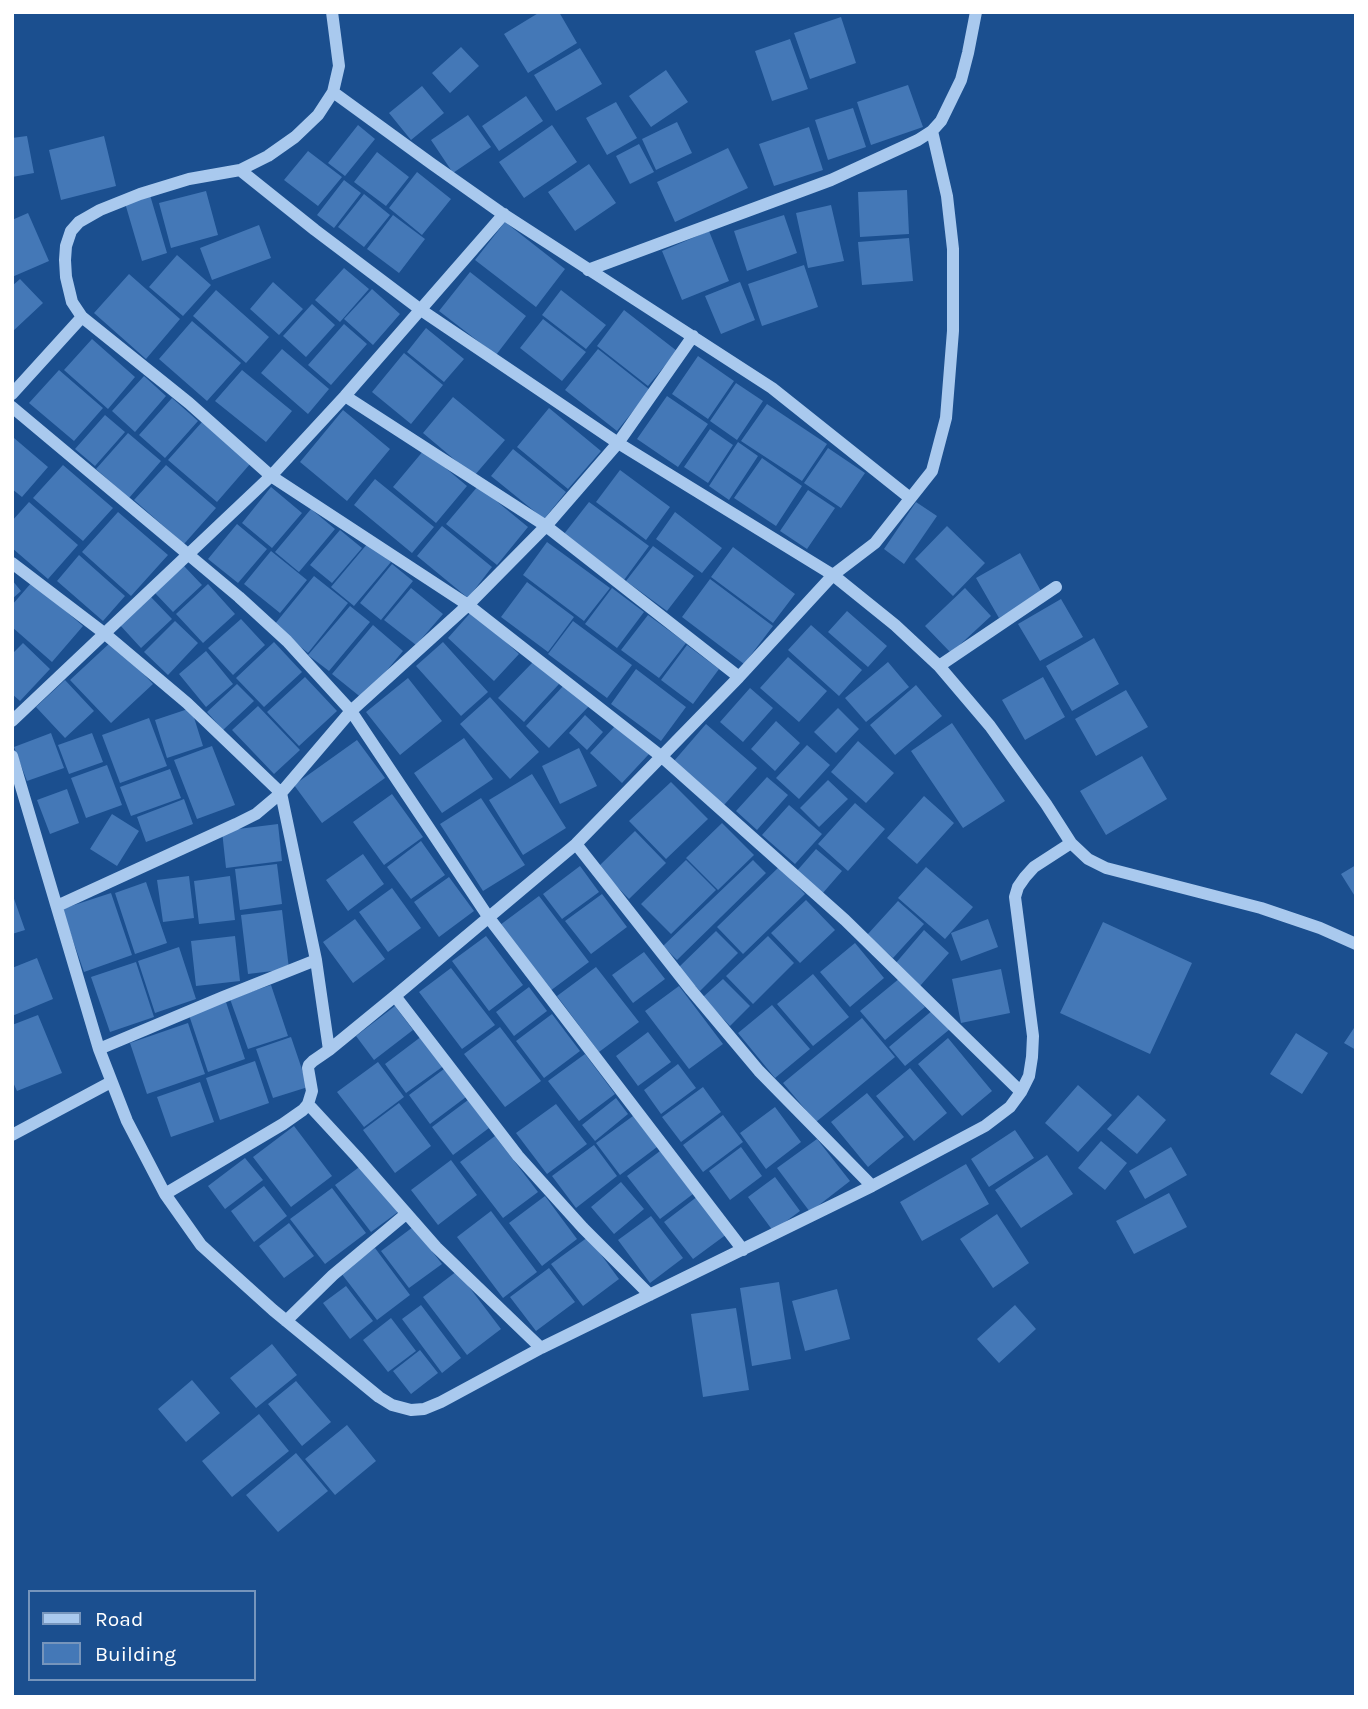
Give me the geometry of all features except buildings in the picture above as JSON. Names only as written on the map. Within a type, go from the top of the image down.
[{"type":"street","points":[[332,12],[339,66],[333,92],[318,115],[295,137],[268,156],[240,170],[189,179],[140,194],[100,210],[79,222],[71,231],[66,246],[66,277],[72,302],[82,317],[189,403],[271,476],[468,605],[662,757],[845,920],[1021,1091]]},
{"type":"street","points":[[588,270],[820,184],[932,131],[941,121],[961,80],[976,12]]},
{"type":"street","points":[[333,92],[504,214],[772,388],[910,498]]},
{"type":"street","points":[[165,1194],[303,1110],[312,1091],[309,1065],[576,844],[739,677],[833,575],[875,543],[932,471],[947,418],[953,331],[953,249],[947,196],[932,131]]},
{"type":"street","points":[[240,170],[421,310],[618,443],[833,575],[895,625],[939,666],[990,726],[1071,843],[1088,859],[1106,868],[1261,908],[1320,928],[1356,944]]},
{"type":"street","points":[[12,721],[271,476],[345,396],[504,214]]},
{"type":"street","points":[[12,394],[82,317]]},
{"type":"street","points":[[57,906],[256,814],[281,793],[351,711],[468,605],[546,526],[618,443],[693,336]]},
{"type":"street","points":[[345,396],[546,526],[739,677]]},
{"type":"street","points":[[12,407],[239,597],[287,641],[351,711],[489,918],[743,1250]]},
{"type":"street","points":[[12,563],[104,633],[187,703],[281,793],[316,960],[329,1050]]},
{"type":"street","points":[[939,666],[1056,587]]},
{"type":"street","points":[[12,756],[99,1049],[127,1121],[165,1194],[201,1245],[286,1321],[379,1397],[392,1405],[411,1410],[424,1409],[441,1402],[541,1348],[872,1186],[985,1126],[1010,1107],[1029,1076],[1033,1036],[1015,897],[1018,887],[1034,867],[1071,843]]},
{"type":"street","points":[[576,844],[691,990],[760,1071],[872,1186]]},
{"type":"street","points":[[99,1049],[316,960]]},
{"type":"street","points":[[395,996],[518,1156],[583,1228],[650,1295]]},
{"type":"street","points":[[12,1135],[111,1082]]},
{"type":"street","points":[[308,1104],[436,1247],[541,1348]]},
{"type":"street","points":[[286,1321],[333,1275],[406,1214]]}]
